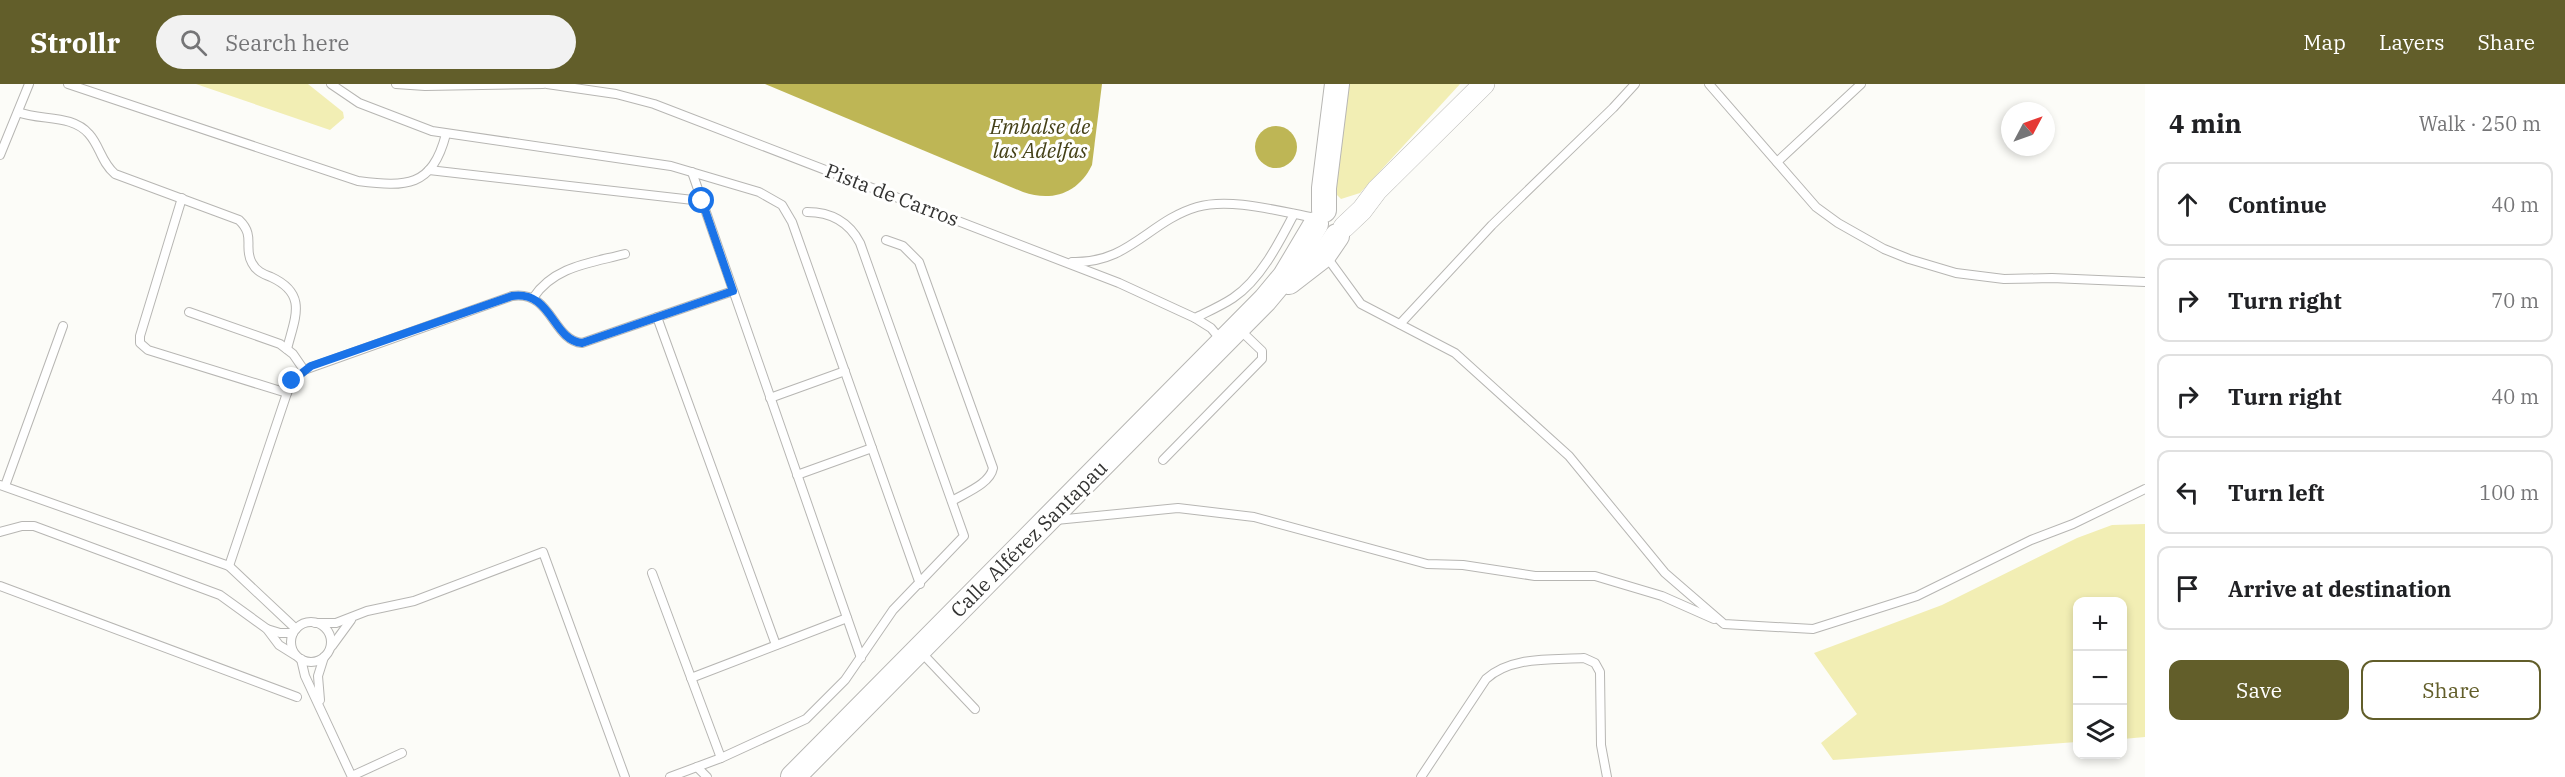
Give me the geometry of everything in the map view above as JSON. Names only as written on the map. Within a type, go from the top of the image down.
[{"type":"main road","points":[[1324,224],[1324,188],[1337,84]]},
{"type":"main road","name":"Calle Alférez Santapau","points":[[793,777],[1265,300],[1324,224]]},
{"type":"street","name":"Calle Alférez Santapau","points":[[1324,224],[1362,210],[1377,190],[1484,84]]},
{"type":"lane","points":[[0,155],[29,84]]},
{"type":"lane","points":[[68,84],[358,181],[409,184],[429,170],[441,154],[446,134]]},
{"type":"lane","points":[[332,84],[359,102],[386,114],[446,134],[671,166],[767,194],[782,205],[792,222],[920,584]]},
{"type":"lane","name":"Pista de Carros","points":[[396,84],[425,86],[545,84],[616,94],[654,104],[1119,283],[1262,351],[1262,359],[1163,460]]},
{"type":"lane","points":[[1400,324],[1492,225],[1635,84]]},
{"type":"lane","points":[[1709,84],[1816,207],[1838,223],[1884,249],[1956,273],[2004,279],[2052,278],[2145,282]]},
{"type":"lane","points":[[1777,162],[1861,84]]},
{"type":"lane","points":[[18,112],[39,119],[74,123],[88,132],[104,162],[115,174],[239,220],[248,230],[249,257],[252,264],[261,273],[281,282],[291,291],[297,309],[287,349]]},
{"type":"lane","points":[[429,170],[702,201]]},
{"type":"lane","points":[[692,172],[861,658]]},
{"type":"lane","points":[[182,198],[140,336],[140,343],[148,350],[287,393]]},
{"type":"lane","points":[[1064,262],[1094,261],[1118,254],[1184,212],[1208,204],[1238,205],[1324,224]]},
{"type":"lane","points":[[670,777],[721,758],[806,719],[845,680],[887,618],[964,536],[860,243],[855,234],[842,221],[826,213],[807,212]]},
{"type":"lane","points":[[1195,318],[1233,298],[1250,283],[1280,241],[1324,224]]},
{"type":"lane","points":[[1324,224],[1361,304],[1455,353],[1569,456],[1665,573],[1724,624]]},
{"type":"lane","points":[[886,240],[903,246],[919,262],[993,468],[991,475],[983,482],[952,501]]},
{"type":"lane","points":[[533,298],[546,282],[561,272],[625,254]]},
{"type":"lane","points":[[229,566],[287,393],[292,381],[304,370],[512,296],[533,298],[577,343],[587,342],[733,291]]},
{"type":"lane","points":[[189,312],[280,344],[304,370]]},
{"type":"lane","points":[[657,317],[776,645]]},
{"type":"lane","points":[[63,326],[2,486],[229,566],[295,631]]},
{"type":"lane","points":[[770,398],[845,371]]},
{"type":"lane","points":[[797,475],[872,448]]},
{"type":"lane","points":[[1047,521],[1178,508],[1254,517],[1427,564],[1463,565],[1534,576],[1595,576],[1662,596],[1724,624],[1813,628],[1917,597],[2031,540],[2073,524],[2145,489]]},
{"type":"lane","points":[[0,532],[22,526],[40,528],[220,595],[267,630],[279,645],[309,662],[317,662],[326,656],[345,626],[357,615]]},
{"type":"lane","points":[[402,753],[352,776],[291,644],[295,631],[301,625],[336,623],[367,610],[414,601],[543,552],[625,777]]},
{"type":"lane","points":[[652,573],[721,758]]},
{"type":"lane","points":[[0,586],[297,697]]},
{"type":"lane","points":[[691,678],[847,618]]},
{"type":"lane","points":[[315,623],[325,628],[330,638],[318,676],[321,709]]},
{"type":"lane","points":[[267,630],[280,633],[295,631]]},
{"type":"lane","points":[[919,650],[975,709]]},
{"type":"lane","points":[[1421,777],[1486,679],[1497,670],[1509,664],[1584,658],[1595,663],[1600,672],[1601,745],[1606,777]]},
{"type":"lane","points":[[697,767],[706,777]]},
{"type":"shaded area","points":[[196,84],[308,84],[343,112],[344,118],[330,130]]},
{"type":"shaded area","points":[[1348,84],[1460,84],[1360,193],[1341,199],[1337,195],[1334,184]]},
{"type":"shaded area","points":[[2145,524],[2145,737],[2127,739],[2127,597],[2073,597],[2073,742],[1833,760],[1821,743],[1857,714],[1814,653],[1942,605],[2077,538],[2112,525]]},
{"type":"water","name":"Embalse de las Adelfas","points":[[765,84],[1102,84],[1092,165],[1079,183],[1071,189],[1063,193],[1044,196],[1023,192]]},
{"type":"water","points":[[1276,126],[1284,127],[1291,132],[1296,139],[1296,155],[1291,162],[1284,167],[1276,168],[1268,167],[1261,162],[1256,155],[1255,147],[1256,139],[1261,132],[1268,127]]},
{"type":"route","points":[[292,381],[311,366],[512,296],[525,296],[539,302],[565,333],[577,343],[582,343],[733,291],[702,201]]}]
